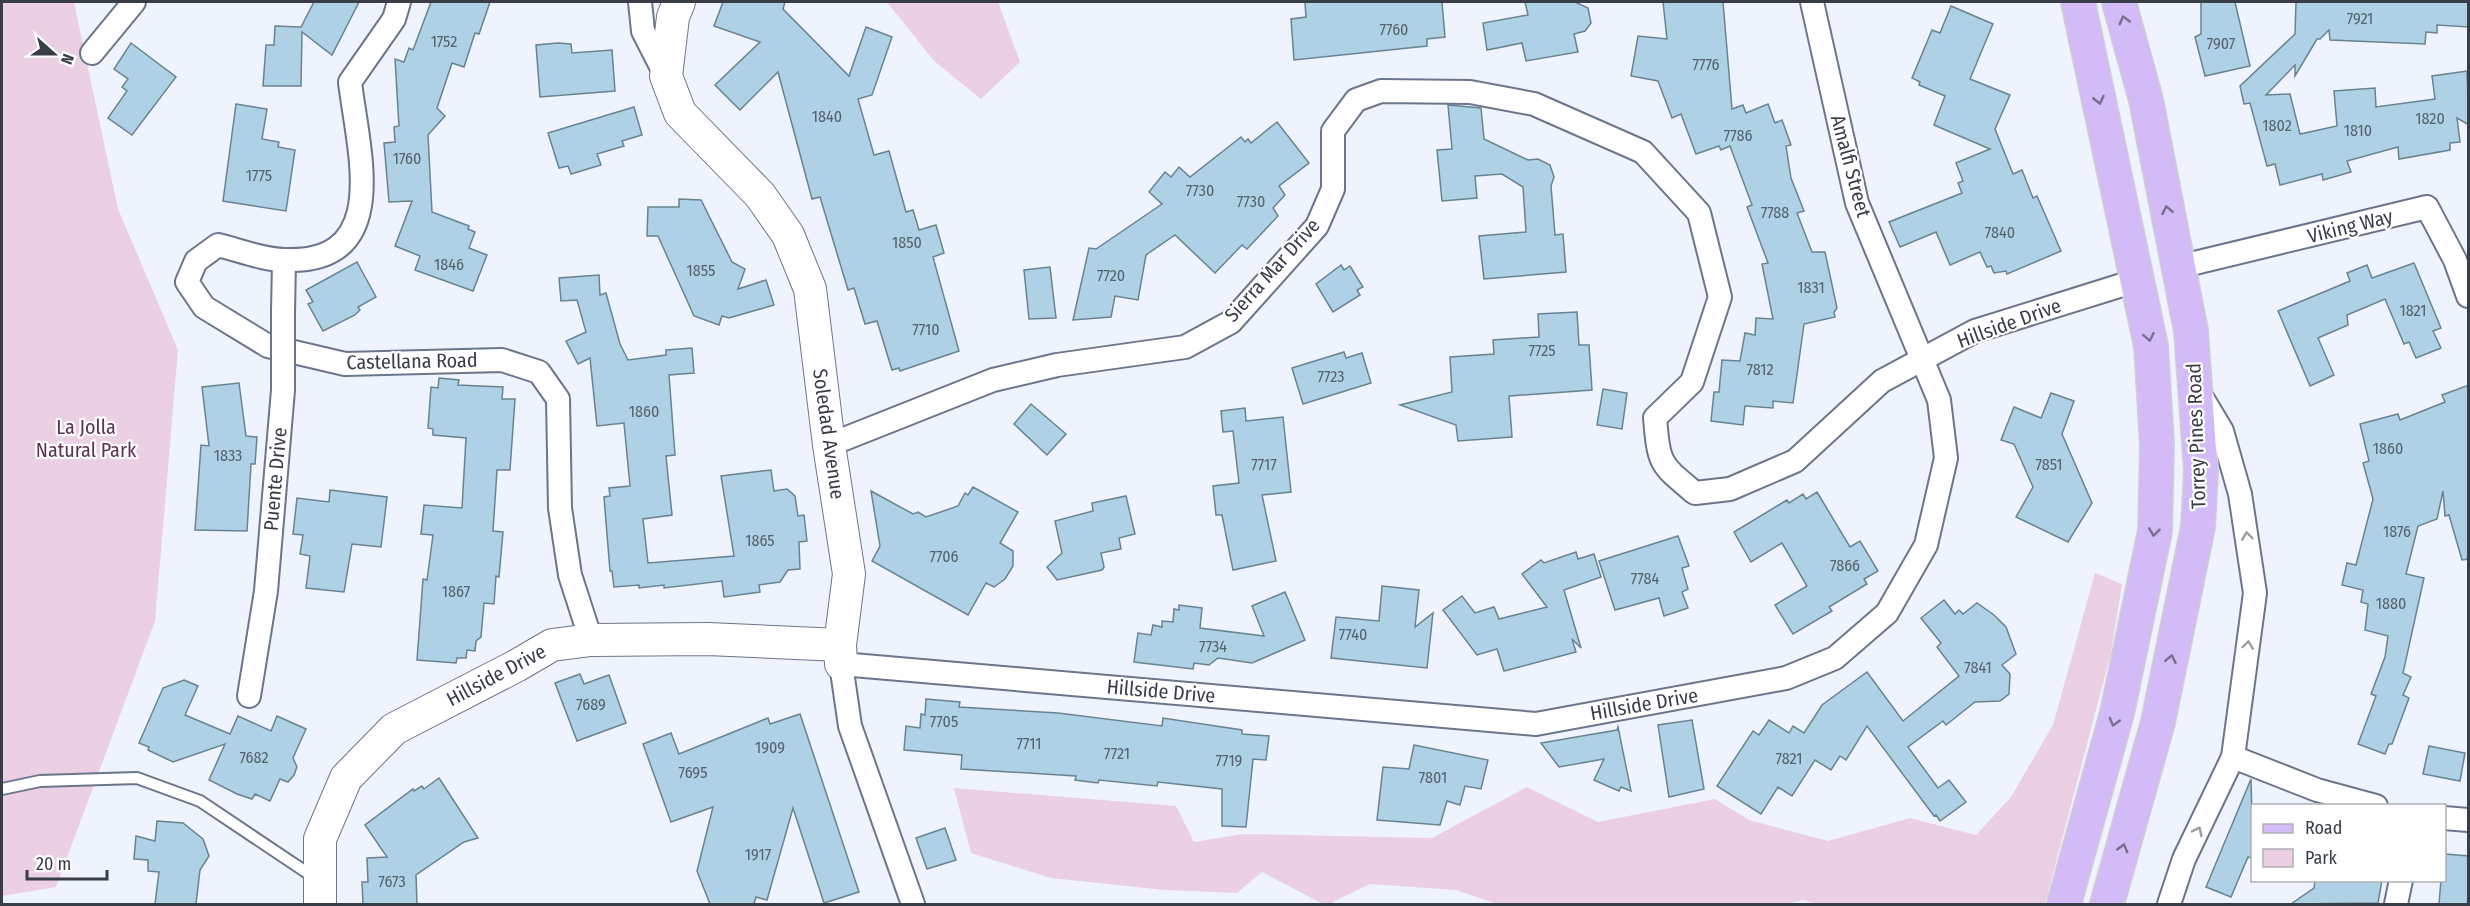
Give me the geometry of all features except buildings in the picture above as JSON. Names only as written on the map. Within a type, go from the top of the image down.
[{"type":"main road","name":"Torrey Pines Road","points":[[2064,904],[2117,713],[2155,531],[2157,445],[2151,346],[2078,2]]},
{"type":"main road","name":"Torrey Pines Road","points":[[2107,904],[2158,722],[2198,527],[2201,471],[2191,331],[2146,100],[2119,2]]},
{"type":"main road","name":"Hillside Drive","points":[[2138,280],[2178,267]]},
{"type":"street","points":[[92,53],[135,2]]},
{"type":"street","name":"Castellana Road","points":[[399,2],[394,18],[350,81],[361,190],[361,210],[355,230],[337,250],[314,257],[284,261],[218,245],[196,261],[188,282],[204,307],[268,346],[345,364],[502,360],[539,372],[558,399],[560,508],[570,575],[591,640]]},
{"type":"street","points":[[640,2],[644,31],[666,76]]},
{"type":"street","name":"Soledad Avenue","points":[[679,2],[673,17],[666,76],[680,113],[760,195],[788,235],[810,289],[829,445],[849,574],[840,655],[850,726],[913,904]]},
{"type":"street","name":"Amalfi Street","points":[[1812,2],[1857,203],[1924,357]]},
{"type":"street","name":"Sierra Mar Drive","points":[[829,445],[993,380],[1057,365],[1185,346],[1231,322],[1317,226],[1333,189],[1334,131],[1356,100],[1381,91],[1470,92],[1534,104],[1643,152],[1699,213],[1720,297],[1692,382],[1655,418],[1657,444],[1664,468],[1695,494],[1730,489],[1795,461],[1882,381],[1924,357]]},
{"type":"street","name":"Viking Way","points":[[2178,267],[2427,207],[2455,260],[2469,296]]},
{"type":"street","name":"Puente Drive","points":[[249,696],[266,591],[283,390],[284,261]]},
{"type":"street","name":"Hillside Drive","points":[[320,893],[320,839],[346,778],[394,729],[552,645],[591,640],[708,639],[840,655],[1536,724],[1786,678],[1835,658],[1887,613],[1926,545],[1946,458],[1940,400],[1924,357],[1975,331],[2138,280]]},
{"type":"street","points":[[2169,904],[2184,859],[2233,757],[2255,593],[2240,494],[2222,431],[2197,390]]},
{"type":"street","points":[[2233,757],[2317,790],[2369,804]]},
{"type":"street","points":[[2446,818],[2469,820]]},
{"type":"street","points":[[2396,904],[2401,882]]},
{"type":"lane","points":[[2,789],[40,781],[137,778],[200,801],[320,893]]},
{"type":"green space","name":"La Jolla Natural Park","points":[[2,2],[74,2],[118,209],[178,350],[155,621],[56,887],[2,896]]},
{"type":"green space","points":[[887,2],[998,2],[1020,62],[981,99],[934,61]]},
{"type":"green space","points":[[2095,573],[2122,584],[2111,653],[2045,904],[1816,904],[1803,900],[1786,904],[1497,904],[1456,890],[1370,884],[1329,904],[1323,904],[1262,872],[1237,893],[1164,890],[1051,878],[971,853],[954,788],[1176,806],[1194,842],[1243,834],[1432,838],[1527,787],[1598,822],[1715,799],[1749,820],[1828,841],[1910,818],[1976,835],[2011,797],[2053,725]]}]
